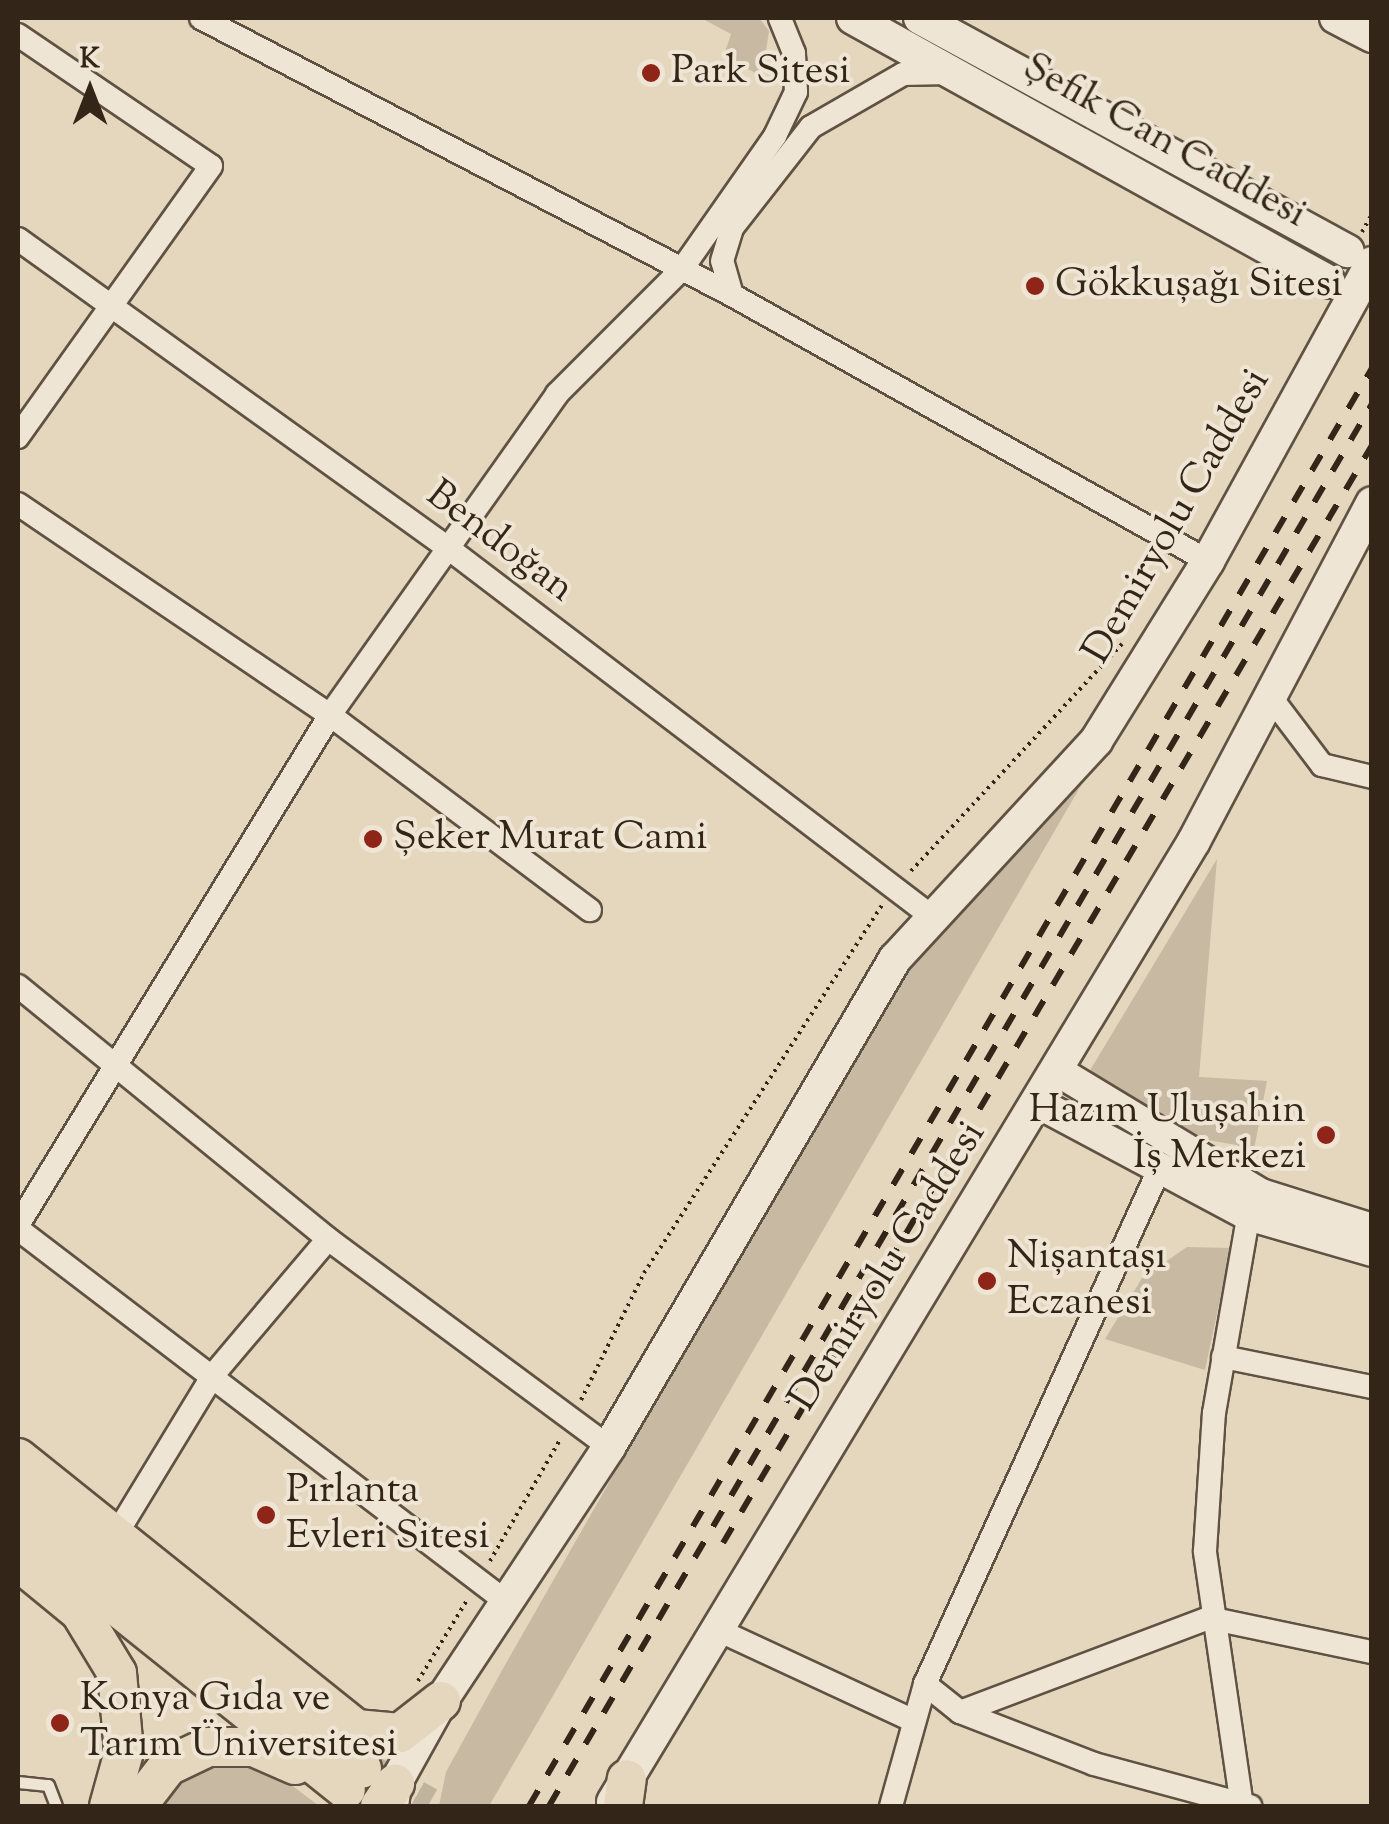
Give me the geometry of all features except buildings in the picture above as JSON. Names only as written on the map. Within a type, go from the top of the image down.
[{"type":"main road","name":"Şefik Can Caddesi","points":[[853,18],[1329,282]]},
{"type":"main road","name":"Şefik Can Caddesi","points":[[933,22],[1360,257]]},
{"type":"main road","name":"Demiryolu Caddesi","points":[[375,1791],[441,1701],[504,1600],[609,1447],[894,959],[930,915],[1096,741],[1208,561],[1360,257]]},
{"type":"main road","name":"Demiryolu Caddesi","points":[[620,1797],[1040,1104],[1372,503]]},
{"type":"main road","points":[[18,1458],[117,1532],[356,1729],[400,1733],[441,1701]]},
{"type":"main road","points":[[18,1491],[375,1791]]},
{"type":"main road","points":[[18,1528],[375,1791]]},
{"type":"main road","points":[[18,1560],[80,1612],[118,1673],[124,1752],[109,1806]]},
{"type":"main road","points":[[137,1806],[168,1766],[231,1744],[276,1754],[375,1791]]},
{"type":"street","points":[[201,18],[732,295],[1208,561]]},
{"type":"street","points":[[504,1600],[18,1227],[114,1057],[330,715],[557,394],[682,269],[796,92],[794,53],[780,18]]},
{"type":"street","points":[[1335,18],[1372,37]]},
{"type":"street","points":[[18,35],[211,166],[18,437]]},
{"type":"street","points":[[732,295],[722,260],[732,228],[810,127],[903,74],[953,73]]},
{"type":"street","points":[[705,235],[702,262],[732,295]]},
{"type":"street","name":"Bendoğan","points":[[18,239],[108,308],[448,548],[930,915]]},
{"type":"street","points":[[18,504],[330,715],[590,910]]},
{"type":"street","points":[[1269,695],[1322,765],[1372,777]]},
{"type":"street","points":[[18,986],[114,1057],[328,1239],[609,1447]]},
{"type":"street","points":[[1056,1070],[1250,1202],[1372,1229]]},
{"type":"street","points":[[1040,1104],[1158,1172],[1250,1202],[1372,1252]]},
{"type":"street","points":[[891,1806],[910,1719],[1158,1172]]},
{"type":"street","points":[[925,1684],[960,1712],[1094,1764],[1244,1806],[1209,1618],[1205,1551],[1222,1357],[1250,1202]]},
{"type":"street","points":[[117,1532],[213,1375],[328,1239]]},
{"type":"street","points":[[1222,1357],[1372,1387]]},
{"type":"street","points":[[960,1712],[1209,1618],[1372,1652]]},
{"type":"street","points":[[718,1630],[910,1719]]},
{"type":"lane","points":[[18,1782],[48,1785],[56,1806]]},
{"type":"shaded area","points":[[701,18],[759,18],[769,31],[762,77],[724,55],[731,34]]},
{"type":"shaded area","points":[[1083,782],[489,1806],[439,1806],[446,1772],[505,1665],[900,973]]},
{"type":"shaded area","points":[[1217,859],[1199,1077],[1267,1081],[1251,1165],[1237,1145],[1190,1137],[1086,1077]]},
{"type":"shaded area","points":[[1187,1247],[1231,1248],[1205,1370],[1105,1339],[1142,1278]]},
{"type":"shaded area","points":[[235,1758],[273,1771],[319,1806],[150,1806],[197,1763]]},
{"type":"tunnel","points":[[365,1771],[428,1806]]},
{"type":"railway","points":[[529,1806],[1372,368]]},
{"type":"railway","points":[[549,1806],[1372,404]]},
{"type":"railway","points":[[723,1543],[1372,445]]},
{"type":"place","name":"Park Sitesi","points":[[651,73]]},
{"type":"place","name":"Gökkuşağı Sitesi","points":[[1035,286]]},
{"type":"place","name":"Şeker Murat Cami","points":[[373,839]]},
{"type":"place","name":"Hazım Uluşahin İş Merkezi","points":[[1326,1135]]},
{"type":"place","name":"Nişantaşı Eczanesi","points":[[987,1281]]},
{"type":"place","name":"Pırlanta Evleri Sitesi","points":[[266,1515]]},
{"type":"place","name":"Konya Gıda ve Tarım Üniversitesi","points":[[60,1723]]}]
